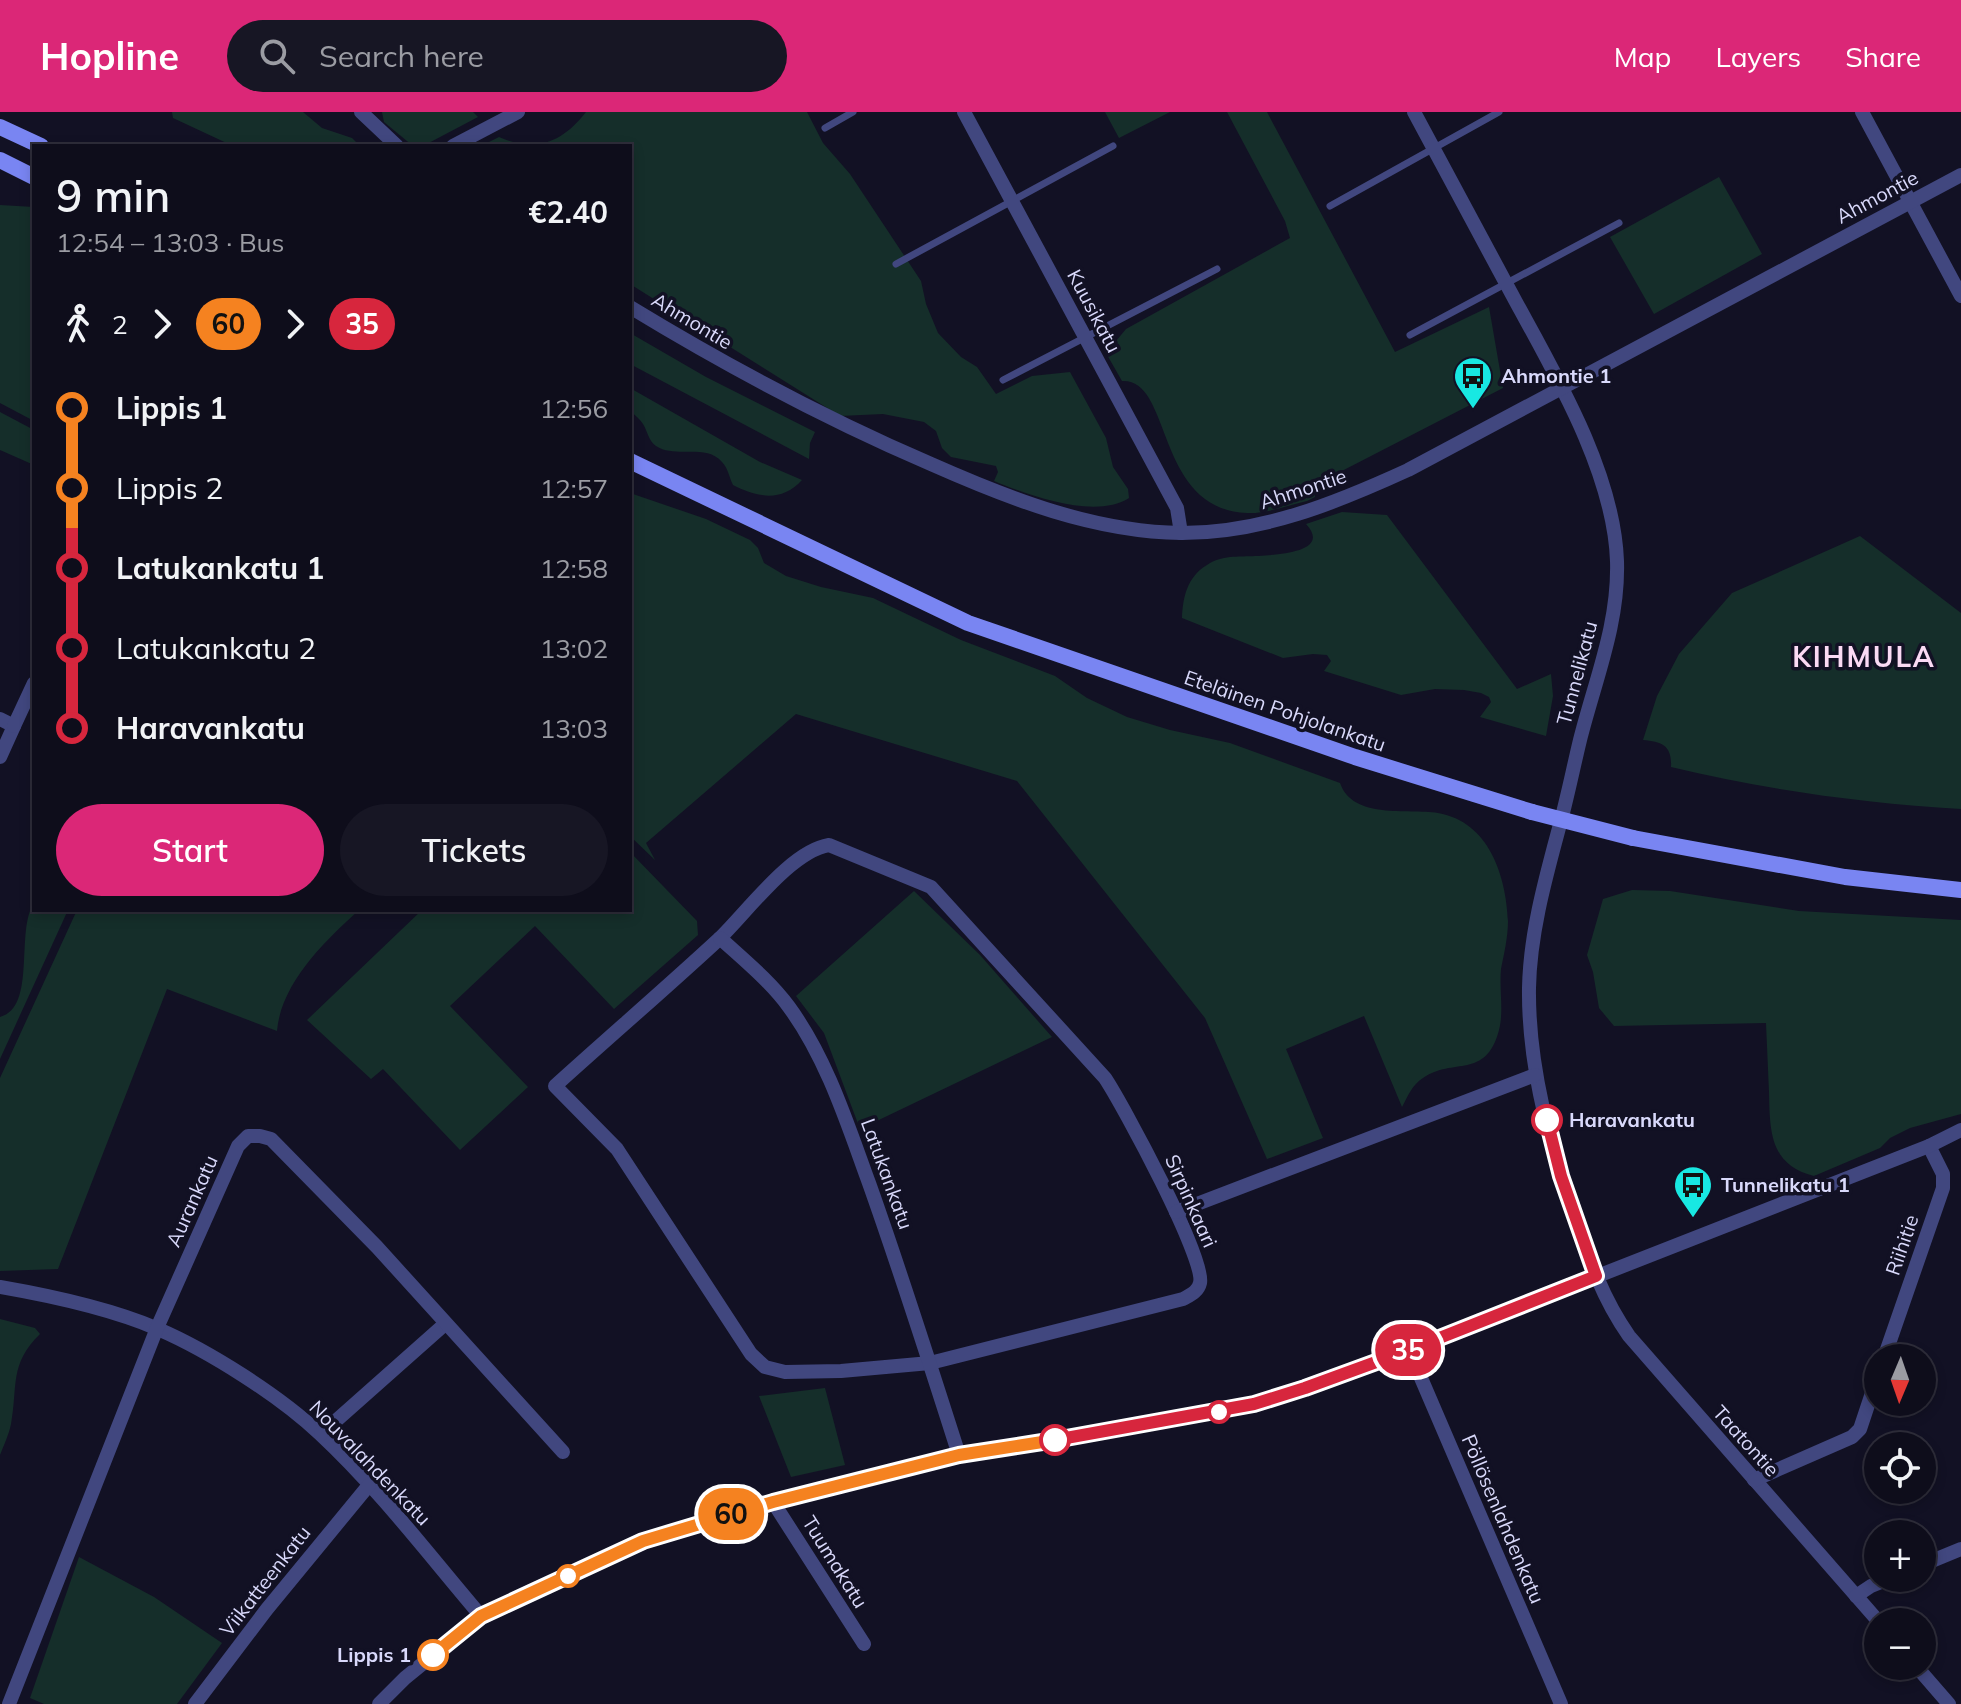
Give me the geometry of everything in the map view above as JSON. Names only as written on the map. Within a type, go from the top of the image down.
[{"type":"main road","points":[[0,127],[37,144]]},
{"type":"main road","points":[[0,160],[32,176]]},
{"type":"main road","name":"Eteläinen Pohjolankatu","points":[[632,462],[968,623],[1355,757],[1532,812],[1633,838],[1845,877],[1961,890]]},
{"type":"street","points":[[361,112],[395,144]]},
{"type":"street","points":[[457,144],[518,112]]},
{"type":"street","name":"Kuusikatu","points":[[964,112],[1177,508],[1181,533]]},
{"type":"street","name":"Tunnelikatu","points":[[1414,112],[1562,387],[1606,495],[1615,538],[1616,596],[1611,633],[1579,743],[1539,904],[1529,988],[1535,1075],[1561,1176],[1596,1276]]},
{"type":"street","points":[[1862,112],[1961,296]]},
{"type":"street","name":"Ahmontie","points":[[632,308],[721,362],[854,431],[1006,497],[1092,521],[1181,533],[1262,524],[1327,505],[1408,470],[1961,175]]},
{"type":"street","points":[[0,757],[32,687]]},
{"type":"street","points":[[0,719],[14,726]]},
{"type":"street","name":"Sirpinkaari","points":[[829,845],[931,887],[1105,1078],[1123,1105],[1176,1212],[1201,1281],[1197,1290],[1183,1299],[930,1363],[841,1371],[785,1372],[765,1367],[751,1354],[617,1149],[555,1086],[720,938],[774,883],[816,847],[829,845]]},
{"type":"street","name":"Latukankatu","points":[[720,938],[768,982],[789,1007],[818,1054],[850,1131],[914,1308],[959,1455]]},
{"type":"street","points":[[1176,1212],[1535,1075]]},
{"type":"street","points":[[379,1704],[405,1678],[481,1616],[643,1541],[773,1502],[959,1455],[1254,1404],[1409,1350],[1929,1146],[1961,1130]]},
{"type":"street","name":"Aurankatu","points":[[9,1704],[157,1328],[238,1146],[248,1136],[271,1139],[377,1247],[563,1452]]},
{"type":"street","name":"Riihitie","points":[[1889,1344],[1943,1188],[1943,1174],[1929,1146]]},
{"type":"street","name":"Taatontie","points":[[1596,1276],[1610,1309],[1629,1336],[1867,1608]]},
{"type":"street","name":"Nouvalahdenkatu","points":[[0,1287],[157,1328],[203,1352],[288,1407],[321,1434],[369,1485],[481,1616]]},
{"type":"street","points":[[321,1434],[445,1324]]},
{"type":"street","name":"Pöllösenlahdenkatu","points":[[1409,1350],[1561,1704]]},
{"type":"street","points":[[1754,1480],[1852,1437],[1860,1429],[1864,1416]]},
{"type":"street","name":"Viikatteenkatu","points":[[195,1704],[267,1609],[369,1485]]},
{"type":"street","name":"Tuumakatu","points":[[773,1502],[864,1644]]},
{"type":"street","points":[[1936,1559],[1961,1549]]},
{"type":"street","points":[[1856,1596],[1864,1591]]},
{"type":"street","points":[[1928,1680],[1949,1704]]},
{"type":"lane","points":[[825,128],[853,112]]},
{"type":"lane","points":[[1330,206],[1499,112]]},
{"type":"lane","points":[[896,264],[1113,146]]},
{"type":"lane","points":[[1410,335],[1619,223]]},
{"type":"lane","points":[[1003,380],[1217,269]]},
{"type":"green space","points":[[172,112],[303,112],[322,128],[352,138],[358,144],[229,144],[173,118]]},
{"type":"green space","points":[[382,112],[473,112],[478,117],[427,144],[411,144],[384,122]]},
{"type":"green space","points":[[586,112],[807,112],[823,143],[850,174],[921,281],[938,333],[961,357],[977,367],[996,394],[1032,376],[1070,372],[1106,438],[1113,467],[1128,489],[1129,498],[1098,507],[1062,503],[1025,493],[994,481],[998,472],[996,466],[951,457],[942,448],[936,431],[924,422],[883,414],[840,416],[632,285],[632,144],[536,144],[557,138]]},
{"type":"green space","points":[[1105,112],[1170,112],[1119,138]]},
{"type":"green space","points":[[1227,112],[1267,112],[1395,352],[1489,307],[1503,388],[1328,478],[1319,486],[1315,497],[1254,513],[1217,506],[1195,490],[1180,469],[1150,400],[1138,386],[1122,381],[1106,353],[1126,329],[1290,238],[1285,221]]},
{"type":"green space","points":[[499,137],[524,144],[485,144]]},
{"type":"green space","points":[[1719,177],[1762,254],[1654,314],[1610,237]]},
{"type":"green space","points":[[0,205],[32,207],[32,420],[0,403]]},
{"type":"green space","points":[[632,334],[706,377],[815,432],[810,443],[809,459],[632,365]]},
{"type":"green space","points":[[632,389],[760,462],[802,480],[777,495],[751,493],[733,485],[726,467],[715,456],[664,450],[656,446],[642,422],[632,413]]},
{"type":"green space","points":[[0,412],[32,429],[32,464],[0,450]]},
{"type":"green space","points":[[632,494],[706,519],[750,540],[758,548],[764,563],[786,576],[873,598],[961,640],[1055,676],[1087,698],[1127,717],[1230,743],[1340,783],[1356,803],[1369,807],[1438,813],[1456,818],[1482,839],[1491,853],[1507,904],[1499,1030],[1486,1056],[1477,1062],[1434,1072],[1423,1078],[1413,1087],[1402,1107],[1364,1016],[1286,1049],[1323,1138],[1267,1159],[1205,1018],[1017,781],[796,714],[646,843],[655,860],[632,838]]},
{"type":"green space","points":[[1342,512],[1387,515],[1517,689],[1551,674],[1553,696],[1546,736],[1480,717],[1491,702],[1481,693],[1435,689],[1401,695],[1324,671],[1331,661],[1327,655],[1283,658],[1182,618],[1187,588],[1195,575],[1207,565],[1227,557],[1300,550],[1310,544],[1313,536],[1306,524]]},
{"type":"green space","points":[[1860,536],[1961,613],[1961,809],[1815,794],[1671,767],[1668,749],[1656,742],[1643,740],[1657,696],[1679,654],[1732,593]]},
{"type":"green space","points":[[632,854],[697,921],[698,935],[614,1009],[535,926],[450,1006],[528,1087],[460,1150],[383,1069],[371,1079],[307,1020],[420,912],[632,912]]},
{"type":"green space","points":[[1632,890],[1670,891],[1799,911],[1961,920],[1961,1114],[1910,1128],[1890,1138],[1880,1148],[1814,1176],[1788,1164],[1780,1155],[1772,1132],[1766,1023],[1614,1026],[1599,1008],[1587,955],[1603,899]]},
{"type":"green space","points":[[914,891],[980,955],[1052,1037],[860,1129],[824,1033],[796,996]]},
{"type":"green space","points":[[32,908],[32,912],[67,912],[0,1059],[0,1017],[11,1010],[18,999]]},
{"type":"green space","points":[[76,912],[357,912],[319,949],[296,980],[280,1013],[277,1031],[167,989],[58,1269],[0,1271],[0,1078]]},
{"type":"green space","points":[[0,1319],[35,1328],[40,1334],[23,1355],[19,1366],[11,1424],[0,1455]]},
{"type":"green space","points":[[825,1388],[845,1465],[791,1477],[759,1396]]},
{"type":"green space","points":[[79,1557],[154,1597],[222,1643],[177,1704],[44,1704],[30,1698]]},
{"type":"bus line","name":"35","points":[[1055,1440],[1254,1404],[1409,1350],[1596,1276],[1561,1176],[1547,1120]]},
{"type":"bus line","name":"60","points":[[433,1655],[481,1616],[643,1541],[773,1502],[959,1455],[1055,1440]]},
{"type":"place","name":"Ahmontie 1","points":[[1473,410]]},
{"type":"place","name":"Haravankatu","points":[[1547,1120]]},
{"type":"place","name":"Tunnelikatu 1","points":[[1693,1219]]},
{"type":"place","name":"Lippis 1","points":[[433,1655]]},
{"type":"district","name":"KIHMULA","points":[[1864,657]]}]
